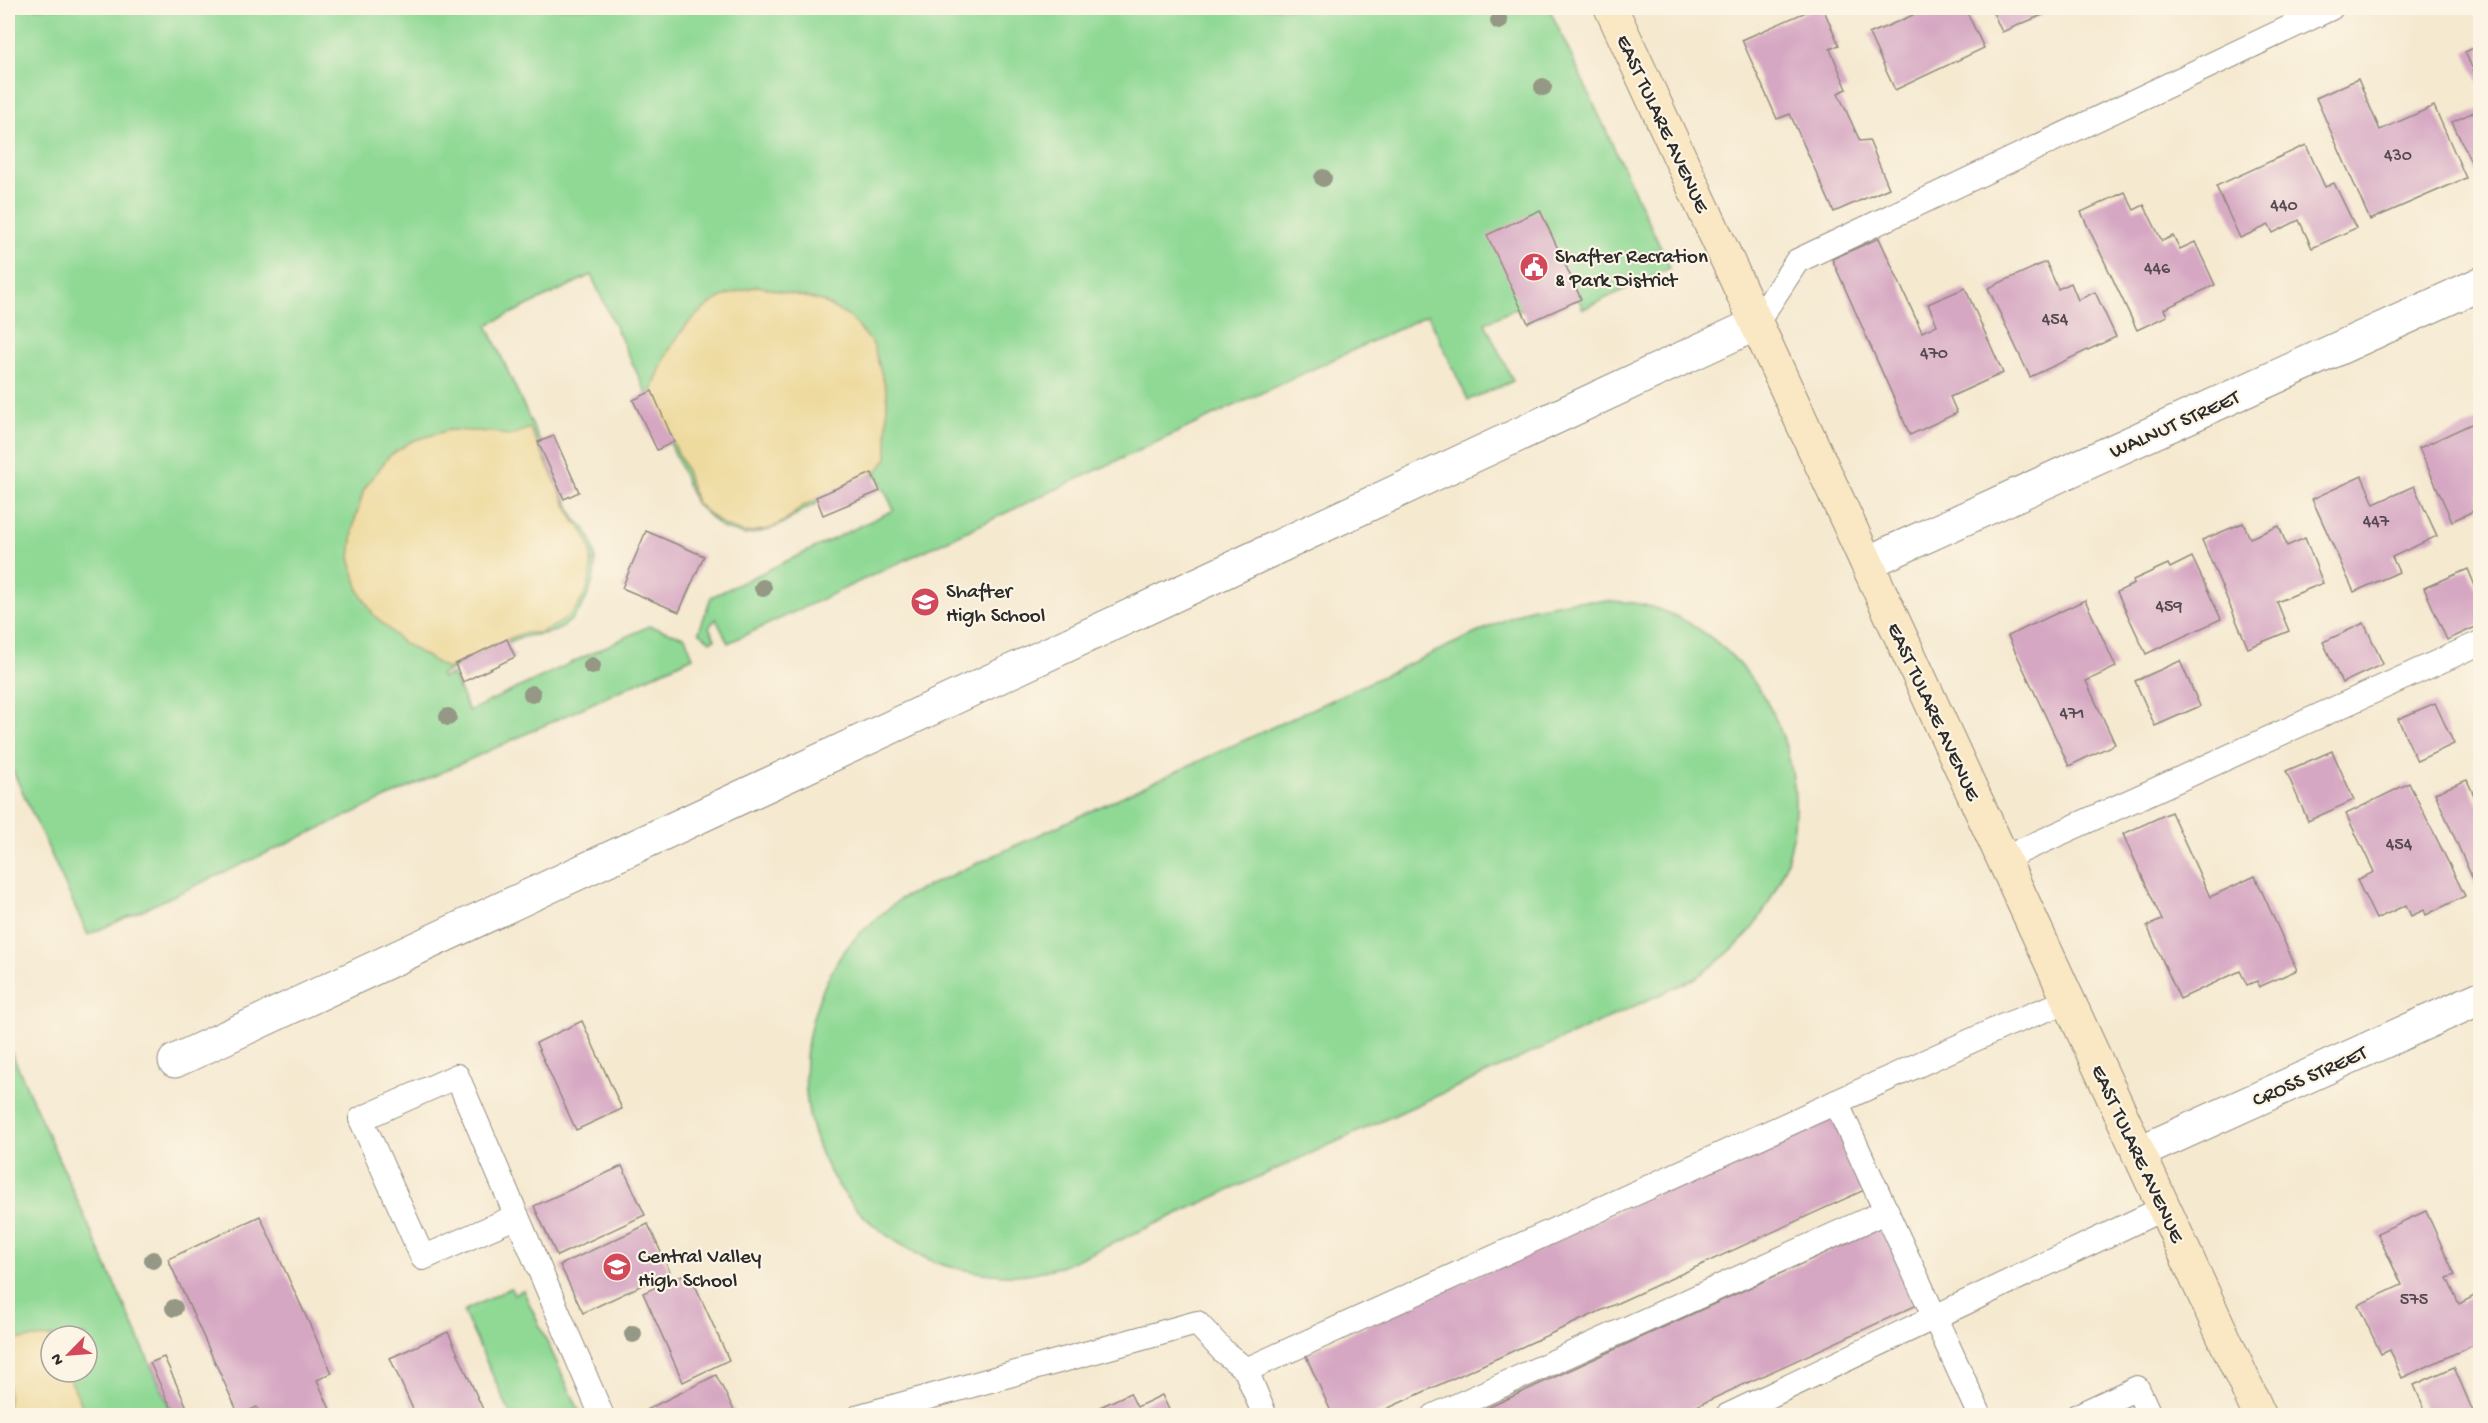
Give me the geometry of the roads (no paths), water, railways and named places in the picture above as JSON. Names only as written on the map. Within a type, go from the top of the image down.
[{"type":"street","name":"EAST TULARE AVENUE","points":[[1611,8],[2260,1416]]},
{"type":"street","name":"WALNUT STREET","points":[[1867,563],[2481,284]]},
{"type":"street","points":[[175,1061],[1756,324]]},
{"type":"street","name":"CROSS STREET","points":[[2138,1153],[2481,998]]},
{"type":"lane","points":[[1756,324],[1797,261],[2331,8]]},
{"type":"lane","points":[[2003,859],[2481,643]]},
{"type":"lane","points":[[1246,1370],[2006,1025],[2068,1001]]},
{"type":"lane","points":[[516,1216],[423,1258],[361,1119],[457,1076],[602,1416]]},
{"type":"lane","points":[[1836,1102],[1980,1416]]},
{"type":"lane","points":[[1726,1416],[2164,1208]]},
{"type":"lane","points":[[1434,1416],[1887,1211]]},
{"type":"lane","points":[[860,1416],[1197,1323],[1224,1352],[1246,1370],[1265,1416]]},
{"type":"lane","points":[[2077,1416],[2137,1388],[2150,1416]]},
{"type":"place","name":"Shafter Recration & Park District","points":[[1534,267]]},
{"type":"place","name":"Shafter High School","points":[[925,602]]},
{"type":"place","name":"Central Valley High School","points":[[617,1267]]}]
